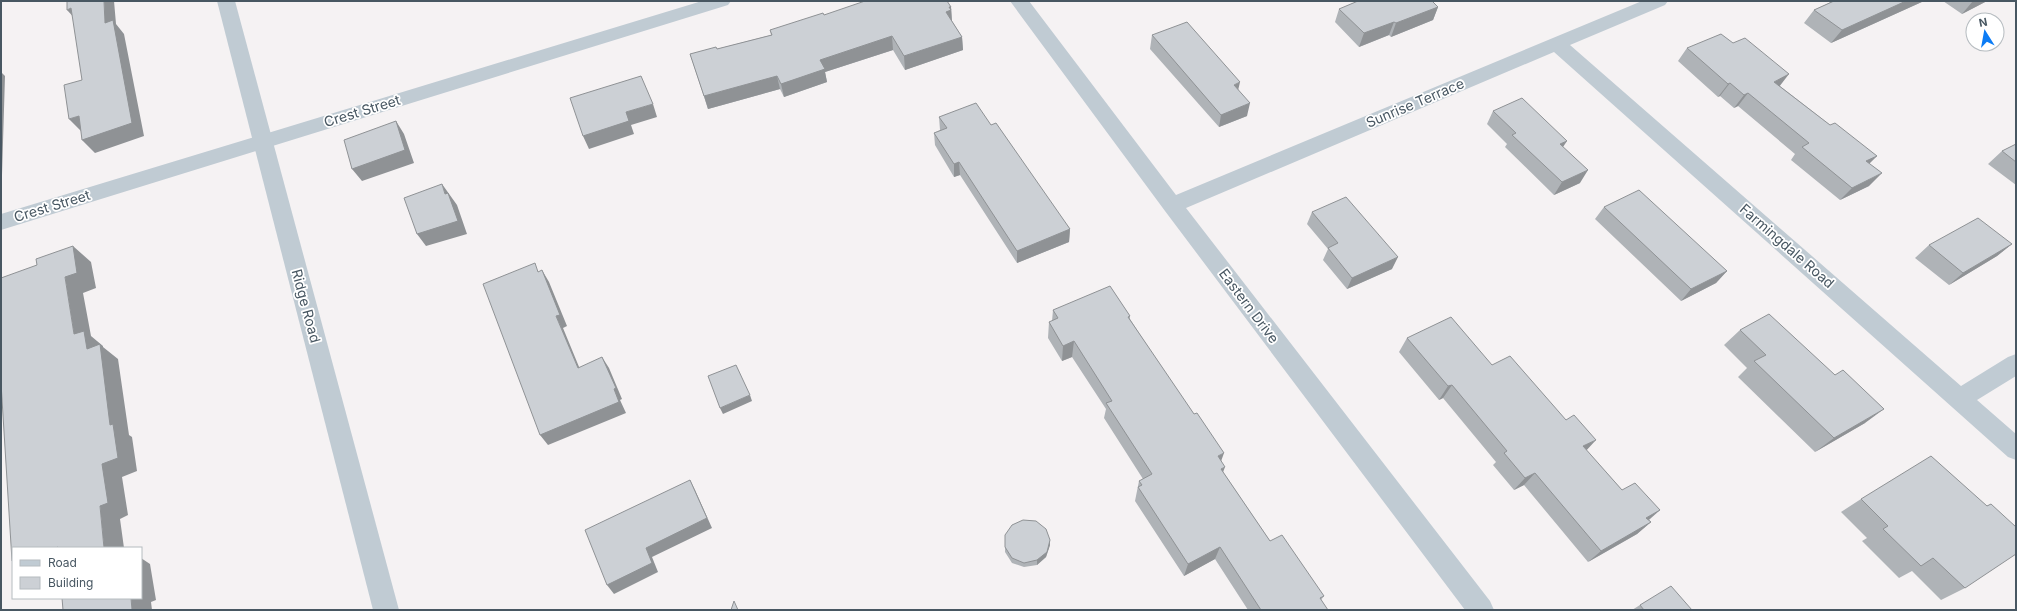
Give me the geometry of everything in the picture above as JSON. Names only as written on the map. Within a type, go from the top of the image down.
[{"type":"street","name":"Ridge Road","points":[[226,1],[386,610]]},
{"type":"street","name":"Crest Street","points":[[1,222],[722,1]]},
{"type":"street","name":"Eastern Drive","points":[[1019,1],[1172,205],[1481,610]]},
{"type":"street","name":"Sunrise Terrace","points":[[1172,205],[1659,1]]},
{"type":"street","name":"Farmingdale Road","points":[[1557,44],[2016,449]]},
{"type":"street","points":[[1959,399],[2016,364]]},
{"type":"building","points":[[67,1],[104,1],[105,23],[113,20],[132,123],[82,140],[79,116],[69,119],[64,85],[82,80],[71,8],[67,10]]},
{"type":"building","points":[[865,1],[947,1],[951,7],[949,7],[951,10],[946,12],[962,37],[904,56],[892,36],[820,60],[825,69],[781,84],[777,76],[704,96],[690,54],[716,47],[717,49],[772,35],[770,30],[823,13],[824,15]]},
{"type":"building","points":[[1358,1],[1432,1],[1438,7],[1364,33],[1339,9]]},
{"type":"building","points":[[1834,1],[1906,1],[1842,30],[1814,10]]},
{"type":"building","points":[[1187,22],[1240,82],[1234,85],[1250,103],[1221,115],[1152,35]]},
{"type":"building","points":[[1721,34],[1733,43],[1745,38],[1789,74],[1774,82],[1830,125],[1835,123],[1877,156],[1866,161],[1882,173],[1852,188],[1802,147],[1809,143],[1748,93],[1744,95],[1730,83],[1728,84],[1687,48]]},
{"type":"building","points":[[641,76],[653,104],[626,112],[629,121],[583,136],[570,98]]},
{"type":"building","points":[[1522,98],[1567,141],[1560,144],[1588,170],[1562,182],[1512,135],[1516,133],[1493,111]]},
{"type":"building","points":[[976,103],[991,125],[996,123],[1070,229],[1017,251],[959,162],[954,164],[934,133],[947,128],[939,117]]},
{"type":"building","points":[[396,121],[405,150],[352,169],[344,140]]},
{"type":"building","points":[[2016,144],[2016,162],[2002,151]]},
{"type":"building","points":[[442,184],[445,194],[448,193],[458,221],[417,234],[404,198]]},
{"type":"building","points":[[1639,190],[1727,271],[1691,289],[1604,207]]},
{"type":"building","points":[[1346,197],[1398,257],[1352,278],[1328,248],[1338,243],[1312,212]]},
{"type":"building","points":[[1978,218],[2012,244],[1963,273],[1929,245]]},
{"type":"building","points":[[73,246],[77,273],[65,277],[74,334],[84,331],[87,349],[100,344],[110,425],[113,424],[118,458],[102,464],[108,503],[100,506],[104,547],[12,547],[12,561],[1,383],[1,278],[37,265],[36,259]]},
{"type":"building","points":[[535,263],[538,272],[542,270],[560,315],[556,316],[578,368],[602,357],[616,388],[614,389],[619,402],[540,435],[483,284]]},
{"type":"building","points":[[1110,286],[1130,316],[1128,317],[1194,414],[1197,413],[1224,453],[1218,456],[1225,467],[1221,469],[1270,541],[1282,535],[1324,596],[1320,598],[1328,610],[1261,610],[1220,547],[1188,564],[1138,487],[1142,485],[1139,481],[1152,474],[1106,403],[1112,401],[1074,341],[1063,346],[1049,322],[1058,318],[1053,310]]},
{"type":"building","points":[[1769,314],[1835,375],[1843,370],[1884,409],[1834,438],[1754,361],[1766,355],[1740,330]]},
{"type":"building","points":[[1451,317],[1492,365],[1510,356],[1566,420],[1574,415],[1596,440],[1583,446],[1622,490],[1635,483],[1660,510],[1646,518],[1651,522],[1601,551],[1535,473],[1525,478],[1504,453],[1507,451],[1452,385],[1448,386],[1407,338]]},
{"type":"building","points":[[736,365],[750,395],[720,408],[708,376]]},
{"type":"building","points":[[1931,456],[1987,506],[1991,504],[2016,527],[2016,554],[1965,588],[1933,558],[1921,566],[1883,529],[1888,526],[1861,499]]},
{"type":"building","points":[[690,480],[707,518],[646,548],[652,563],[607,585],[585,530]]},
{"type":"building","points":[[1023,520],[1036,521],[1046,529],[1050,540],[1047,552],[1037,560],[1024,563],[1012,558],[1005,547],[1005,535],[1012,525]]},
{"type":"building","points":[[1671,586],[1692,610],[1644,610],[1640,605]]},
{"type":"building","points":[[62,599],[131,599],[132,610],[63,610]]},
{"type":"building","points":[[734,601],[738,610],[731,610]]}]
